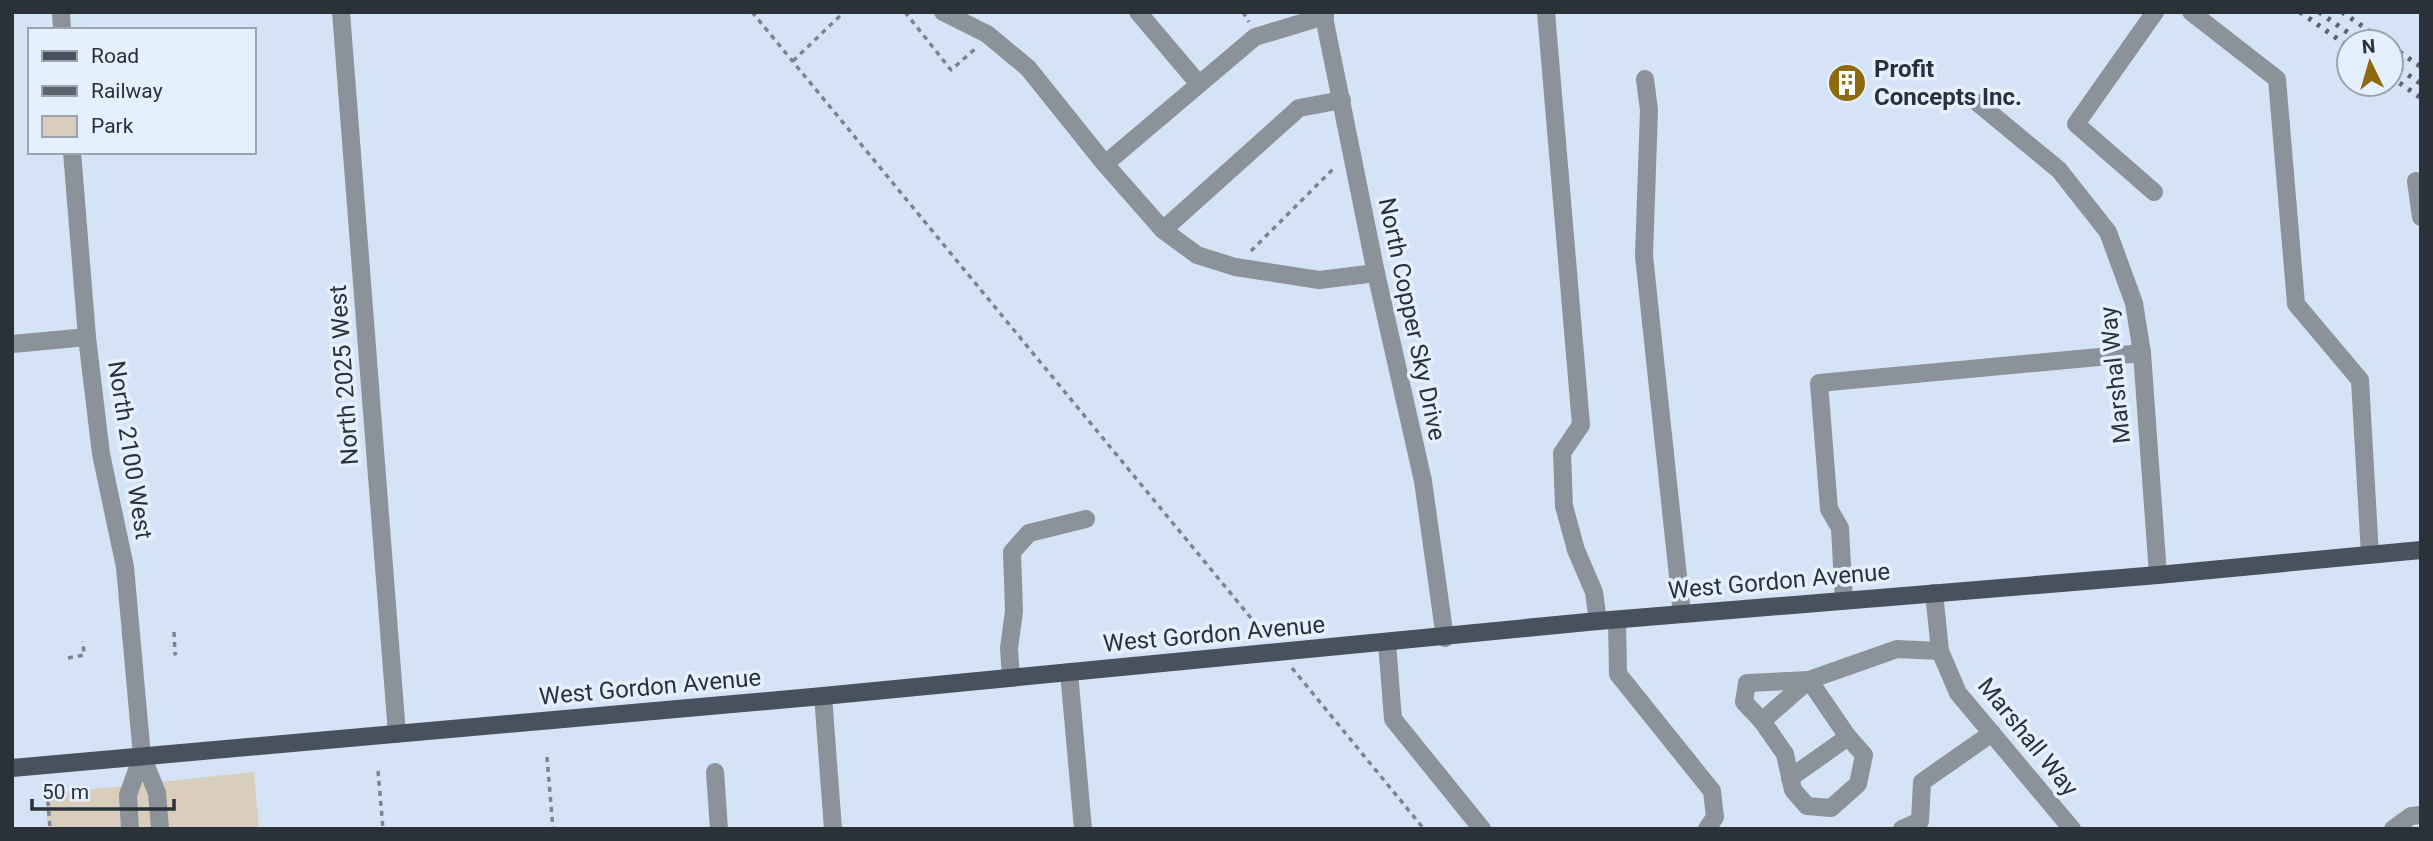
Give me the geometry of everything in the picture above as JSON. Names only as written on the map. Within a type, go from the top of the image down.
[{"type":"main road","name":"West Gordon Avenue","points":[[12,768],[823,696],[1445,638],[1598,621],[2158,575],[2421,550]]},
{"type":"street","name":"North 2025 West","points":[[341,12],[397,734]]},
{"type":"street","points":[[943,12],[987,34],[1028,68],[1105,164],[1163,230],[1197,255],[1235,267],[1318,280],[1376,273]]},
{"type":"street","points":[[1138,12],[1198,83]]},
{"type":"street","points":[[1546,12],[1581,425],[1562,453],[1564,506],[1576,550],[1594,592],[1598,621]]},
{"type":"street","points":[[2154,192],[2077,124],[2155,12]]},
{"type":"street","points":[[2191,12],[2277,79],[2296,304],[2360,380],[2370,555]]},
{"type":"street","points":[[1105,164],[1255,37],[1324,14]]},
{"type":"street","name":"North Copper Sky Drive","points":[[1324,14],[1376,273],[1423,481],[1445,638]]},
{"type":"street","points":[[1646,79],[1649,110],[1644,256],[1682,614]]},
{"type":"street","points":[[1163,230],[1299,108],[1342,100]]},
{"type":"street","name":"Marshal Way","points":[[1979,103],[2059,170],[2108,232],[2134,303],[2141,353],[2158,575]]},
{"type":"street","name":"North 2100 West","points":[[72,154],[87,337],[101,454],[125,567],[142,756]]},
{"type":"street","points":[[2417,181],[2421,217]]},
{"type":"street","points":[[12,344],[87,337]]},
{"type":"street","points":[[1843,601],[1840,528],[1829,509],[1819,383],[2141,353]]},
{"type":"street","points":[[1011,678],[1009,648],[1014,611],[1012,552],[1029,533],[1086,519]]},
{"type":"street","name":"Marshall Way","points":[[1934,593],[1940,651],[1958,693],[2072,829]]},
{"type":"street","points":[[1617,620],[1618,674],[1712,791],[1715,817],[1707,829]]},
{"type":"street","points":[[1387,643],[1393,719],[1482,829]]},
{"type":"street","points":[[1809,680],[1848,737],[1864,755],[1858,784],[1831,808],[1807,806],[1793,790],[1785,754],[1744,702],[1747,683],[1809,680],[1897,649],[1940,651]]},
{"type":"street","points":[[1069,672],[1083,829]]},
{"type":"street","points":[[1762,722],[1809,680]]},
{"type":"street","points":[[823,696],[833,829]]},
{"type":"street","points":[[1902,829],[1920,821],[1922,782],[1992,733]]},
{"type":"street","points":[[1790,778],[1848,737]]},
{"type":"street","points":[[131,829],[128,795],[142,756]]},
{"type":"street","points":[[142,756],[157,793],[160,829]]},
{"type":"street","points":[[713,829],[719,829],[715,772]]},
{"type":"street","points":[[2393,829],[2410,816],[2421,815]]},
{"type":"path","points":[[752,12],[1258,627]]},
{"type":"path","points":[[793,61],[844,12]]},
{"type":"path","points":[[905,12],[951,70],[977,47]]},
{"type":"path","points":[[1250,252],[1336,166]]},
{"type":"path","points":[[174,632],[175,654],[177,653]]},
{"type":"path","points":[[68,657],[84,655],[83,641]]},
{"type":"path","points":[[1300,678],[1424,829]]},
{"type":"path","points":[[547,757],[553,829]]},
{"type":"path","points":[[378,771],[383,829]]},
{"type":"path","points":[[48,801],[50,829]]},
{"type":"green space","points":[[254,772],[259,829],[48,829],[45,794]]},
{"type":"railway","points":[[2300,12],[2335,37]]},
{"type":"railway","points":[[2319,12],[2341,28]]},
{"type":"railway","points":[[2342,12],[2365,28]]},
{"type":"railway","points":[[2405,56],[2421,67]]},
{"type":"railway","points":[[2405,73],[2421,84]]},
{"type":"railway","points":[[2405,87],[2421,98]]},
{"type":"place","name":"Profit Concepts Inc.","points":[[1847,83]]}]
